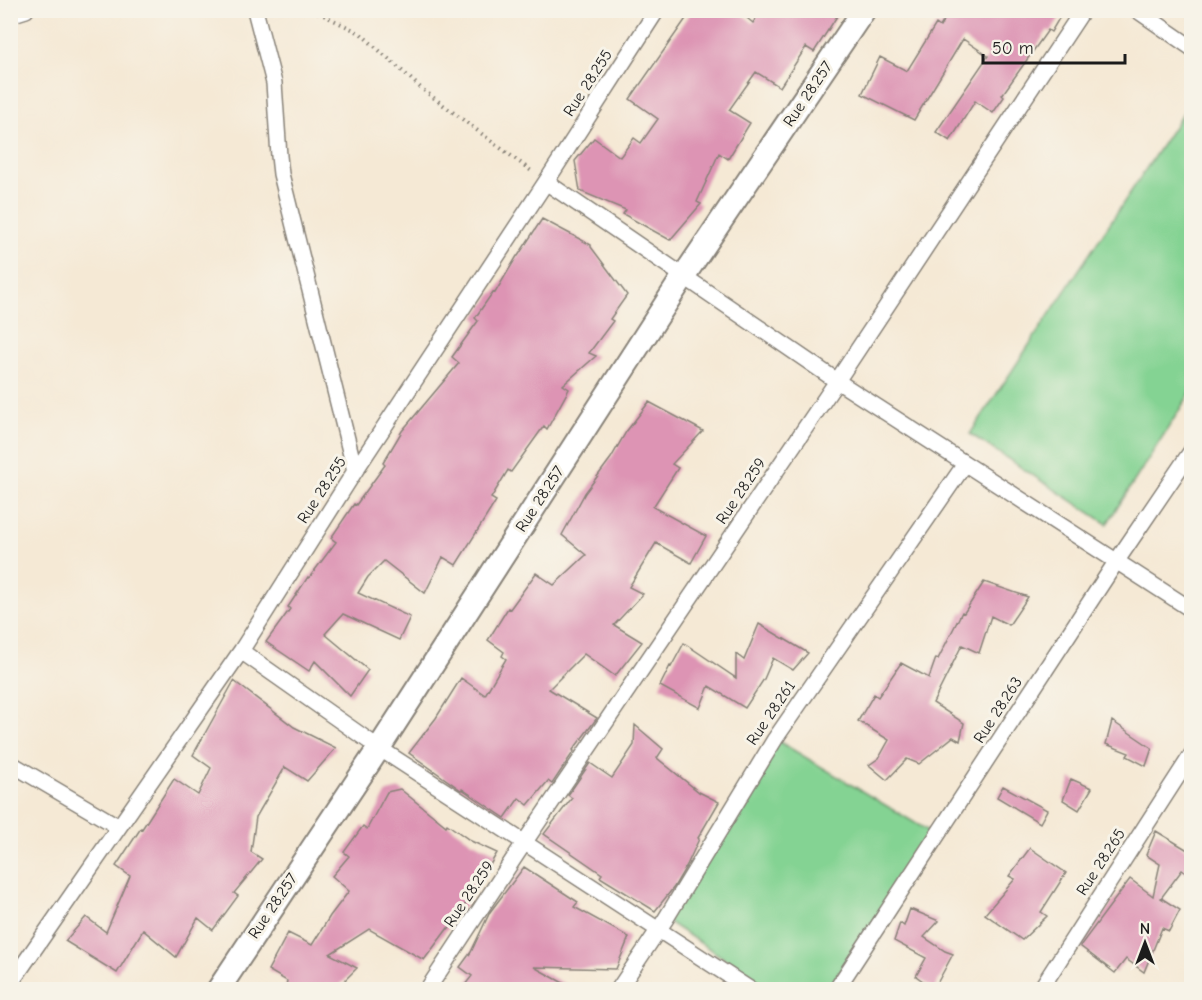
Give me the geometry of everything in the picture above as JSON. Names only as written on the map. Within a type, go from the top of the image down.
[{"type":"street","points":[[10,15],[26,10]]},
{"type":"street","points":[[255,10],[274,83],[281,174],[356,471]]},
{"type":"street","name":"Rue 28.255","points":[[10,984],[241,651],[657,10]]},
{"type":"street","name":"Rue 28.257","points":[[218,990],[379,748],[683,277],[864,10]]},
{"type":"street","name":"Rue 28.259","points":[[427,990],[837,381],[1083,10]]},
{"type":"street","points":[[1137,10],[1191,48]]},
{"type":"street","points":[[546,182],[837,381],[1191,610]]},
{"type":"street","name":"Rue 28.263","points":[[836,990],[1191,450]]},
{"type":"street","name":"Rue 28.261","points":[[618,990],[658,930],[774,739],[964,464]]},
{"type":"street","points":[[241,651],[379,748],[751,990]]},
{"type":"street","name":"Rue 28.265","points":[[1040,990],[1191,754]]},
{"type":"street","points":[[10,762],[119,827]]},
{"type":"path","points":[[313,10],[360,33],[422,89],[546,182]]},
{"type":"green space","points":[[1191,101],[1191,392],[1107,524],[970,434]]},
{"type":"green space","points":[[775,739],[937,836],[828,989],[771,989],[665,920]]},
{"type":"building","points":[[692,10],[737,10],[753,23],[761,10],[841,10],[814,52],[806,47],[780,87],[756,72],[729,110],[750,123],[728,159],[719,153],[697,202],[701,204],[670,240],[623,214],[626,210],[580,191],[575,161],[594,138],[620,157],[634,138],[641,143],[658,119],[630,99]]},
{"type":"building","points":[[950,10],[1064,10],[1051,32],[1048,30],[1002,95],[1004,97],[993,113],[975,101],[950,141],[936,132],[988,56],[963,39],[914,120],[862,94],[880,57],[907,71],[936,24],[940,27]]},
{"type":"building","points":[[542,219],[591,245],[627,295],[610,319],[613,321],[589,353],[596,356],[563,385],[569,389],[547,429],[544,426],[511,472],[508,470],[491,498],[496,501],[456,565],[443,557],[425,593],[384,561],[368,577],[358,593],[410,617],[399,640],[343,614],[325,634],[368,670],[350,696],[315,661],[309,671],[266,642],[290,609],[288,607],[308,577],[336,542],[331,538],[385,465],[383,463],[402,431],[459,363],[452,357],[478,321],[475,318],[493,292],[495,293]]},
{"type":"building","points":[[649,402],[703,431],[672,464],[678,468],[653,507],[706,536],[691,563],[656,543],[629,587],[643,594],[614,625],[642,642],[615,676],[584,654],[549,689],[597,718],[573,750],[552,784],[548,781],[528,805],[519,798],[505,818],[409,753],[436,718],[461,678],[485,695],[506,659],[502,656],[504,652],[488,640],[508,608],[510,609],[536,573],[554,585],[586,555],[562,535],[585,493]]},
{"type":"building","points":[[984,582],[1028,597],[1009,625],[991,616],[979,653],[962,645],[933,703],[964,723],[960,741],[953,737],[919,764],[907,759],[887,780],[869,765],[879,758],[889,740],[858,721],[874,694],[878,697],[901,663],[929,678],[936,658],[938,659],[962,612],[964,613]]},
{"type":"building","points":[[759,624],[808,653],[793,670],[773,658],[764,679],[745,708],[709,686],[700,708],[660,686],[684,643],[736,678],[736,654],[744,660]]},
{"type":"building","points":[[234,681],[294,727],[336,748],[307,781],[285,767],[256,817],[251,852],[262,859],[234,893],[238,896],[213,930],[198,918],[176,957],[143,930],[117,973],[65,941],[86,917],[106,932],[130,876],[116,866],[174,779],[198,795],[211,768],[193,755]]},
{"type":"building","points":[[1112,721],[1152,748],[1146,766],[1127,756],[1129,753],[1106,744]]},
{"type":"building","points":[[635,725],[663,749],[657,758],[699,792],[719,802],[698,838],[687,865],[674,887],[655,911],[600,877],[602,874],[544,834],[572,798],[568,795],[590,763],[612,778],[634,745]]},
{"type":"building","points":[[1071,779],[1092,788],[1079,810],[1063,800]]},
{"type":"building","points":[[1003,786],[1047,810],[1040,823],[997,797]]},
{"type":"building","points":[[400,789],[446,826],[447,824],[471,841],[497,853],[449,929],[424,960],[369,929],[330,954],[357,968],[335,990],[285,990],[287,981],[268,970],[288,933],[312,945],[349,891],[332,876],[349,856],[344,852],[363,826],[367,829],[387,792]]},
{"type":"building","points":[[1156,831],[1191,852],[1191,876],[1182,870],[1161,898],[1180,910],[1169,931],[1162,928],[1144,972],[1126,959],[1115,973],[1080,946],[1130,879],[1153,896],[1160,864],[1146,855]]},
{"type":"building","points":[[1030,848],[1066,873],[1041,912],[1047,916],[1022,940],[985,914],[1015,879],[1009,876]]},
{"type":"building","points":[[524,867],[578,902],[574,907],[629,937],[616,969],[534,967],[576,990],[461,990],[472,976],[460,967],[471,952],[490,912]]},
{"type":"building","points":[[910,909],[939,921],[924,937],[953,954],[934,989],[916,976],[926,958],[894,941],[900,923],[904,926]]}]
